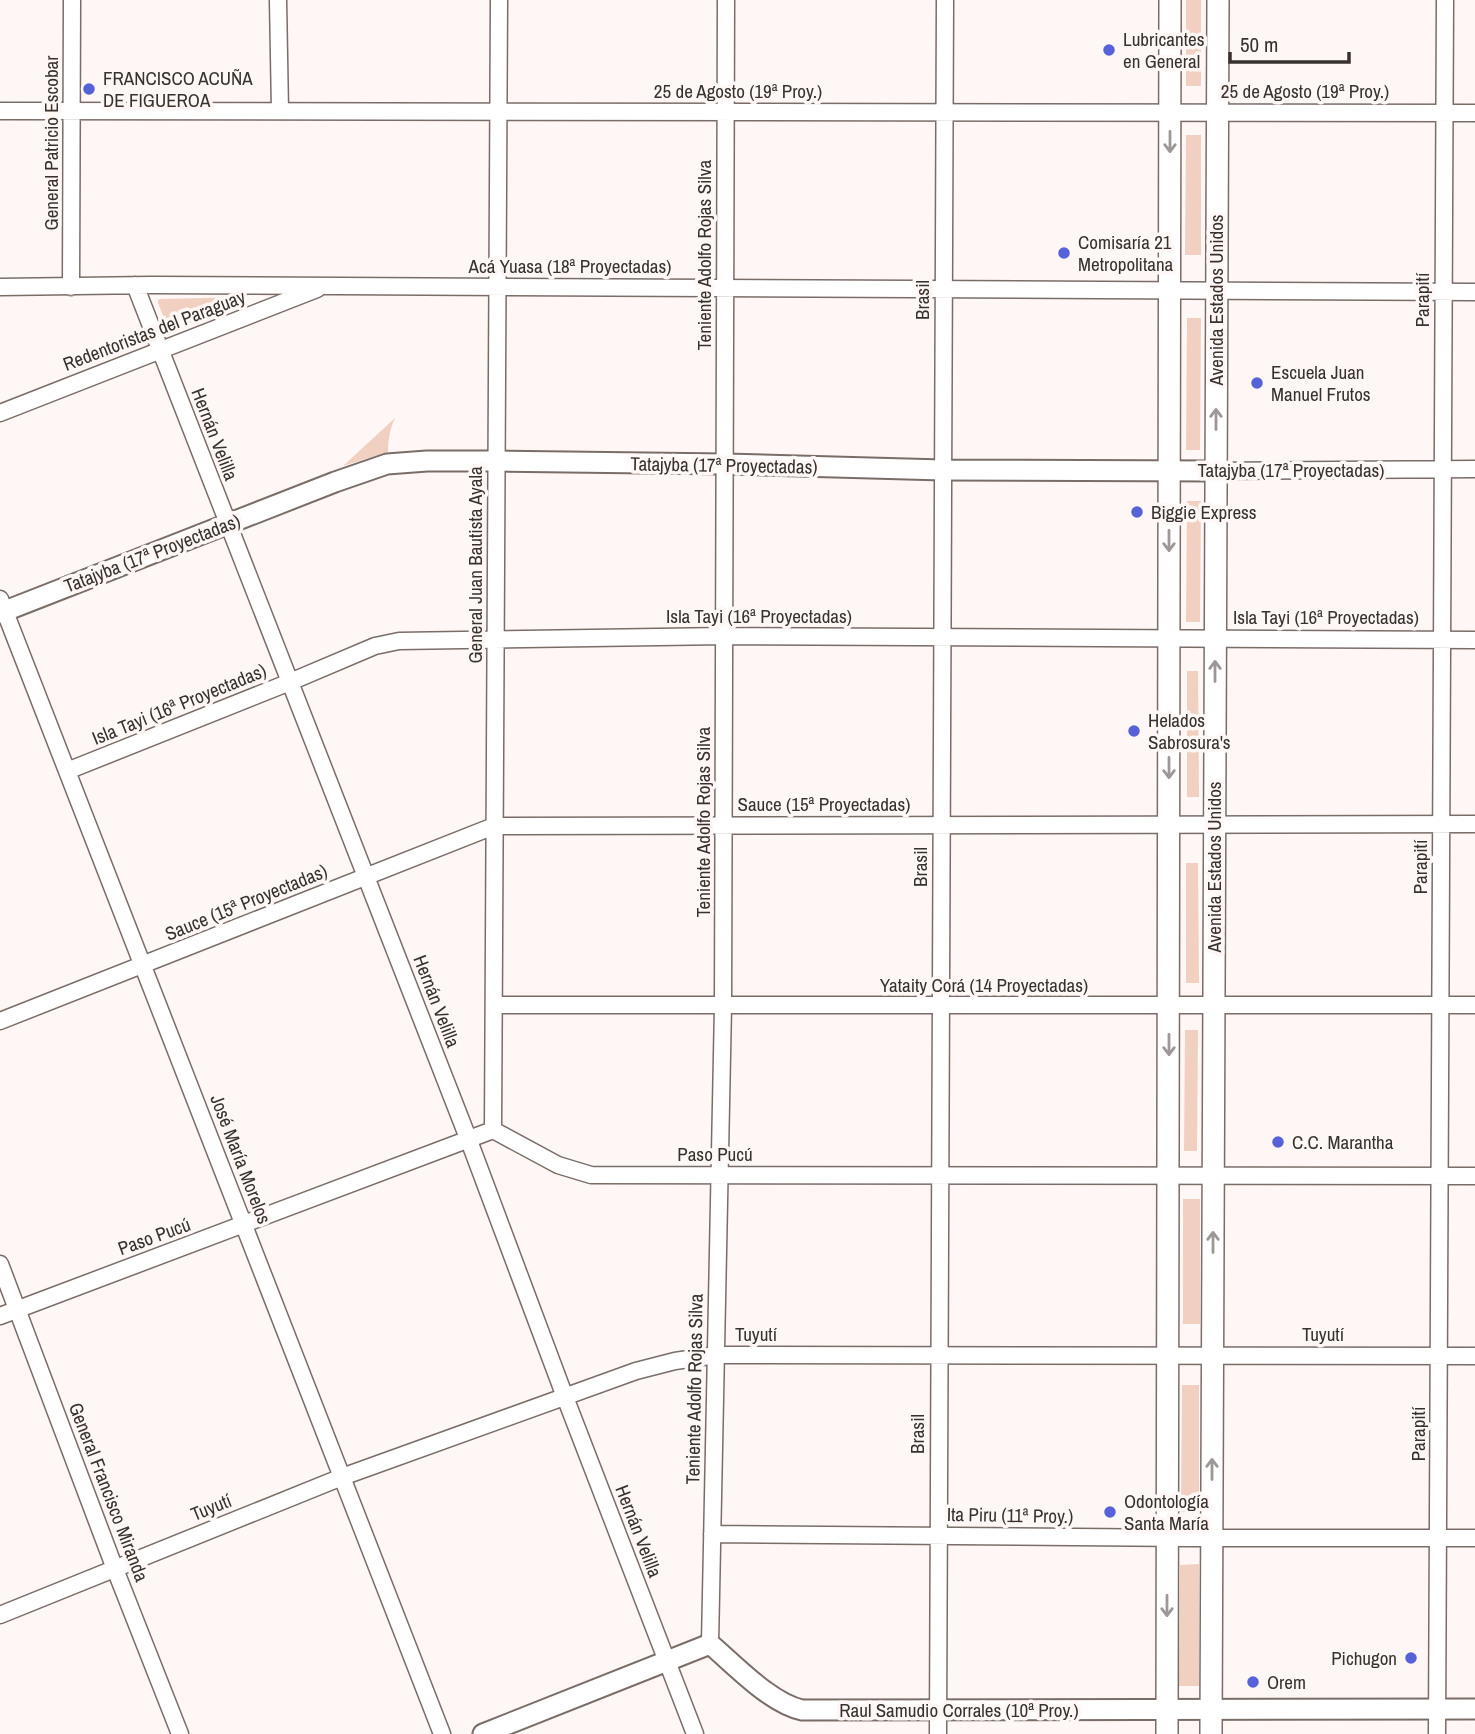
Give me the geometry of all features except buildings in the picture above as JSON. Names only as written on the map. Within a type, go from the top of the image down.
[{"type":"main road","points":[[1167,1734],[1170,0]]},
{"type":"main road","name":"Avenida Estados Unidos","points":[[1211,1734],[1218,0]]},
{"type":"street","name":"General Patricio Escobar","points":[[71,287],[72,0]]},
{"type":"street","points":[[278,0],[280,111]]},
{"type":"street","name":"General Juan Bautista Ayala","points":[[493,1130],[499,0]]},
{"type":"street","name":"Teniente Adolfo Rojas Silva","points":[[710,1644],[723,1006],[726,0]]},
{"type":"street","name":"Brasil","points":[[938,1734],[945,0]]},
{"type":"street","name":"Parapití","points":[[1437,1734],[1445,0]]},
{"type":"street","name":"25 de Agosto (19ª Proy.)","points":[[0,111],[1475,113]]},
{"type":"street","name":"Acá Yuasa (18ª Proyectadas)","points":[[0,288],[135,285],[1475,292]]},
{"type":"street","name":"Hernán Velilla","points":[[135,285],[468,1138],[695,1734]]},
{"type":"street","name":"Redentoristas del Paraguay","points":[[0,413],[324,286]]},
{"type":"street","name":"Tatajyba (17ª Proyectadas)","points":[[2,607],[387,464],[497,461],[943,470],[1475,469]]},
{"type":"street","name":"José María Morelos","points":[[2,607],[442,1734]]},
{"type":"street","name":"Isla Tayi (16ª Proyectadas)","points":[[67,771],[375,646],[399,641],[725,636],[1475,640]]},
{"type":"street","name":"Sauce (15ª Proyectadas)","points":[[0,1021],[494,826],[1475,824]]},
{"type":"street","name":"Yataity Corá (14 Proyectadas)","points":[[494,1005],[1475,1005]]},
{"type":"street","name":"Paso Pucú","points":[[0,1316],[493,1130],[558,1165],[591,1175],[1475,1176]]},
{"type":"street","name":"General Francisco Miranda","points":[[0,1264],[180,1734]]},
{"type":"street","name":"Tuyutí","points":[[0,1615],[342,1477],[636,1371],[675,1361],[716,1355],[1475,1356]]},
{"type":"street","name":"Ita Piru (11ª Proy.)","points":[[712,1534],[1475,1538]]},
{"type":"street","points":[[483,1734],[710,1644]]},
{"type":"street","name":"Raul Samudio Corrales (10ª Proy.)","points":[[710,1644],[767,1692],[789,1707],[802,1710],[1475,1709]]},
{"type":"shaded area","points":[[1186,0],[1201,0],[1201,86],[1186,86]]},
{"type":"shaded area","points":[[1186,135],[1201,135],[1201,255],[1185,255]]},
{"type":"shaded area","points":[[243,297],[245,302],[174,329],[167,326],[158,303],[160,299]]},
{"type":"shaded area","points":[[1187,318],[1201,318],[1200,450],[1186,450]]},
{"type":"shaded area","points":[[395,418],[388,452],[343,466]]},
{"type":"shaded area","points":[[1187,501],[1201,501],[1200,622],[1186,622]]},
{"type":"shaded area","points":[[1187,671],[1198,671],[1199,797],[1187,797]]},
{"type":"shaded area","points":[[1186,863],[1198,863],[1199,983],[1186,983]]},
{"type":"shaded area","points":[[1185,1030],[1198,1030],[1197,1151],[1184,1151]]},
{"type":"shaded area","points":[[1183,1199],[1200,1199],[1200,1324],[1183,1324]]},
{"type":"shaded area","points":[[1182,1385],[1199,1385],[1199,1512],[1181,1512]]},
{"type":"shaded area","points":[[1199,1564],[1199,1686],[1179,1686],[1180,1565]]},
{"type":"place","name":"Lubricantes en General","points":[[1109,50]]},
{"type":"place","name":"FRANCISCO ACUÑA DE FIGUEROA","points":[[89,89]]},
{"type":"place","name":"Comisaría 21 Metropolitana","points":[[1064,253]]},
{"type":"place","name":"Escuela Juan Manuel Frutos","points":[[1257,383]]},
{"type":"place","name":"Biggie Express","points":[[1137,512]]},
{"type":"place","name":"Helados Sabrosura's","points":[[1134,731]]},
{"type":"place","name":"C.C. Marantha","points":[[1278,1142]]},
{"type":"place","name":"Odontología Santa María","points":[[1110,1512]]},
{"type":"place","name":"Pichugon","points":[[1411,1658]]},
{"type":"place","name":"Orem","points":[[1253,1682]]}]
